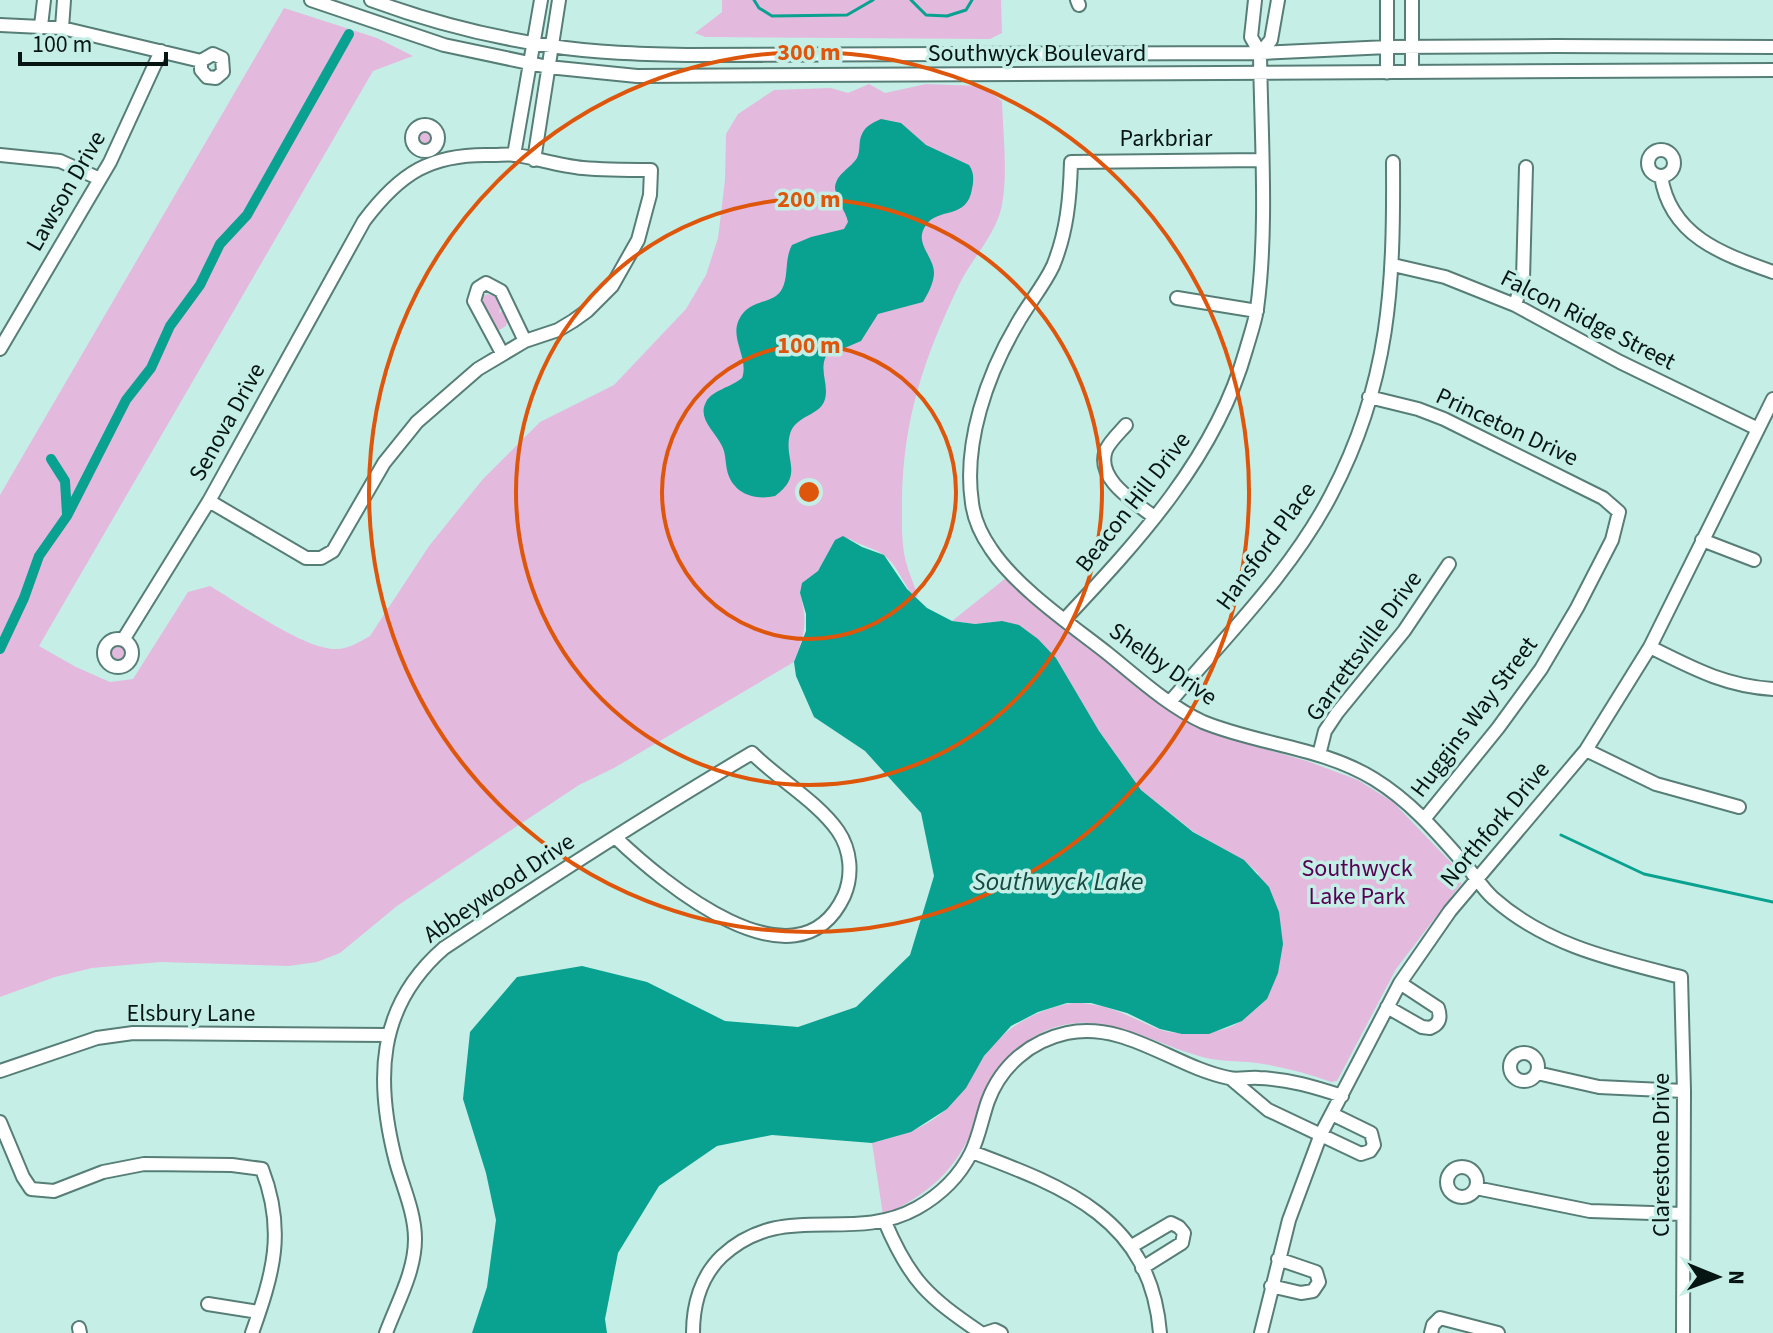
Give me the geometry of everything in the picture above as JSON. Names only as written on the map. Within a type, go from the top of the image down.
[{"type":"street","points":[[41,26],[44,0]]},
{"type":"street","points":[[62,28],[64,0]]},
{"type":"street","name":"Southwyck Boulevard","points":[[311,0],[444,45],[548,67],[674,77],[1773,70]]},
{"type":"street","name":"Southwyck Boulevard","points":[[371,0],[428,19],[551,47],[612,53],[1260,53],[1388,47],[1773,47]]},
{"type":"street","points":[[209,501],[306,558],[321,558],[333,551],[384,463],[405,435],[450,391],[502,353],[573,321],[612,286],[638,240],[650,195],[651,170],[584,168],[514,155],[541,0]]},
{"type":"street","points":[[534,160],[559,0]]},
{"type":"street","points":[[1255,0],[1251,37],[1260,53],[1271,40],[1278,0]]},
{"type":"street","points":[[1387,0],[1387,73]]},
{"type":"street","points":[[1412,0],[1412,72]]},
{"type":"street","points":[[1252,14],[1275,15]]},
{"type":"street","points":[[0,25],[62,28],[201,61]]},
{"type":"street","points":[[1555,46],[1555,72]]},
{"type":"street","points":[[1685,47],[1685,70]]},
{"type":"street","name":"Lawson Drive","points":[[2,341],[100,179],[137,107],[161,51]]},
{"type":"street","name":"Beacon Hill Drive","points":[[1064,620],[1104,578],[1187,476],[1214,431],[1237,381],[1257,311],[1262,253],[1260,53]]},
{"type":"street","points":[[944,54],[944,75]]},
{"type":"street","points":[[0,155],[60,161],[100,179]]},
{"type":"street","name":"Senova Drive","points":[[123,640],[209,501],[364,221],[383,196],[433,155],[514,155]]},
{"type":"street","name":"Parkbriar","points":[[1071,162],[1261,160]]},
{"type":"street","name":"Shelby Drive","points":[[1071,162],[1068,210],[1052,268],[1011,334],[991,376],[976,431],[970,476],[975,517],[990,548],[1011,574],[1064,620],[1187,713],[1220,728],[1349,765],[1375,780],[1425,818],[1491,896],[1507,909],[1551,937],[1602,957],[1681,977]]},
{"type":"street","name":"Hansford Place","points":[[1170,702],[1274,579],[1319,515],[1353,447],[1379,368],[1386,333],[1393,265],[1393,162]]},
{"type":"street","points":[[1515,305],[1523,279],[1526,167]]},
{"type":"street","points":[[1661,176],[1671,210],[1694,236],[1744,262],[1773,272]]},
{"type":"street","name":"Falcon Ridge Street","points":[[1393,265],[1445,277],[1515,305],[1620,362],[1758,429]]},
{"type":"street","points":[[502,353],[474,301],[478,288],[486,283],[501,291],[525,341]]},
{"type":"street","points":[[1177,298],[1257,311]]},
{"type":"street","name":"Princeton Drive","points":[[1369,397],[1444,419],[1603,498],[1619,512]]},
{"type":"street","name":"Northfork Drive","points":[[1261,1333],[1289,1220],[1321,1134],[1400,983],[1477,879],[1586,750],[1650,647],[1773,399]]},
{"type":"street","points":[[1126,425],[1106,449],[1105,470],[1113,482],[1154,517]]},
{"type":"street","name":"Huggins Way Street","points":[[1425,818],[1541,669],[1612,540],[1619,512]]},
{"type":"street","points":[[1702,540],[1754,560]]},
{"type":"street","name":"Garrettsville Drive","points":[[1319,755],[1325,731],[1337,713],[1404,631],[1449,564]]},
{"type":"street","points":[[1650,647],[1714,679],[1750,688],[1773,689]]},
{"type":"street","points":[[1586,750],[1656,784],[1739,807]]},
{"type":"street","name":"Abbeywood Drive","points":[[386,1333],[409,1271],[415,1241],[414,1223],[391,1140],[384,1101],[387,1035],[407,989],[429,961],[615,837],[752,753],[840,833],[850,866],[849,884],[842,900],[816,929],[783,936],[770,935],[742,928],[651,871],[615,837]]},
{"type":"street","name":"Clarestone Drive","points":[[1681,977],[1683,1333]]},
{"type":"street","points":[[1387,1007],[1422,1027],[1430,1028],[1438,1023],[1438,1008],[1400,983]]},
{"type":"street","points":[[693,1333],[695,1309],[703,1282],[714,1263],[745,1238],[784,1225],[885,1222],[938,1196],[958,1175],[972,1152],[988,1101],[1004,1071],[1026,1051],[1056,1036],[1085,1031],[1121,1037],[1230,1078],[1286,1080],[1342,1096]]},
{"type":"street","name":"Elsbury Lane","points":[[0,1071],[97,1038],[133,1033],[387,1035]]},
{"type":"street","points":[[1537,1073],[1599,1087],[1684,1091]]},
{"type":"street","points":[[1230,1078],[1268,1110],[1366,1154],[1374,1145],[1371,1133],[1332,1114]]},
{"type":"street","points":[[0,1122],[31,1189],[54,1191],[103,1172],[144,1164],[232,1165],[262,1169],[270,1191],[275,1242],[267,1293],[252,1333]]},
{"type":"street","points":[[972,1152],[1063,1188],[1103,1217],[1132,1246],[1156,1303],[1160,1333]]},
{"type":"street","points":[[1476,1188],[1590,1211],[1683,1214]]},
{"type":"street","points":[[885,1222],[907,1269],[939,1304],[983,1333],[995,1330],[1001,1333]]},
{"type":"street","points":[[1132,1246],[1171,1223],[1184,1233],[1182,1243],[1142,1268]]},
{"type":"street","points":[[1271,1286],[1301,1293],[1313,1291],[1319,1282],[1316,1272],[1311,1269],[1278,1259]]},
{"type":"street","points":[[208,1304],[258,1312]]},
{"type":"street","points":[[1431,1333],[1433,1325],[1440,1318],[1498,1333]]},
{"type":"green space","points":[[722,0],[1001,0],[1002,33],[990,39],[705,37],[695,33],[722,12]]},
{"type":"green space","points":[[284,8],[377,38],[413,56],[373,71],[39,646],[110,682],[133,679],[188,592],[210,586],[289,634],[321,647],[344,648],[370,636],[429,546],[483,479],[540,422],[614,385],[686,309],[706,275],[718,238],[725,180],[726,134],[738,114],[774,90],[831,88],[848,93],[869,84],[885,93],[926,84],[981,86],[1002,101],[1005,179],[999,216],[959,285],[935,338],[918,390],[906,443],[903,539],[906,562],[918,596],[915,598],[894,565],[881,553],[850,539],[835,540],[818,571],[800,593],[804,628],[794,662],[614,768],[579,785],[397,906],[340,953],[317,962],[289,966],[161,962],[92,968],[55,977],[0,997],[0,495]]},
{"type":"green space","points":[[426,125],[435,128],[438,137],[435,146],[426,149],[417,146],[414,137],[417,128]]},
{"type":"green space","points":[[487,294],[498,297],[501,304],[499,314],[503,309],[508,318],[506,326],[496,332],[478,301]]},
{"type":"green space","name":"Southwyck Lake Park","points":[[1006,578],[1135,686],[1188,723],[1358,780],[1393,802],[1462,874],[1461,884],[1396,969],[1337,1081],[1269,1065],[1205,1058],[1106,1025],[1067,1024],[1034,1037],[1009,1056],[989,1087],[968,1139],[950,1167],[927,1190],[883,1215],[872,1143],[913,1130],[940,1115],[958,1096],[999,1039],[1028,1018],[1063,1005],[1084,1003],[1112,1009],[1161,1030],[1204,1033],[1236,1024],[1267,999],[1258,873],[1243,860],[1194,832],[1141,790],[1099,731],[1056,658],[1002,621],[975,624],[952,621]]},
{"type":"green space","points":[[117,640],[126,643],[129,652],[126,661],[117,664],[108,661],[105,652],[108,643]]},
{"type":"water","points":[[881,119],[901,123],[926,145],[969,165],[973,179],[969,199],[958,209],[938,216],[926,225],[923,244],[934,273],[923,302],[878,314],[861,341],[826,356],[823,367],[825,399],[819,409],[797,423],[790,434],[791,474],[784,488],[775,496],[745,494],[730,478],[723,449],[705,419],[706,402],[713,394],[742,378],[744,371],[736,329],[738,322],[748,309],[773,298],[782,289],[792,245],[844,229],[848,222],[837,196],[836,182],[857,158],[863,131]]},
{"type":"water","name":"Southwyck Lake","points":[[843,536],[884,555],[907,589],[927,608],[952,621],[975,624],[1002,621],[1019,625],[1038,639],[1056,658],[1099,731],[1141,790],[1193,832],[1244,860],[1269,887],[1279,912],[1283,944],[1278,973],[1267,999],[1242,1021],[1209,1034],[1182,1034],[1091,1003],[1067,1003],[1038,1012],[1011,1026],[984,1056],[966,1088],[947,1109],[911,1132],[872,1143],[772,1135],[717,1146],[659,1186],[618,1253],[605,1319],[607,1333],[472,1333],[487,1287],[496,1220],[486,1173],[463,1099],[470,1032],[517,977],[582,966],[647,982],[725,1021],[798,1027],[856,1007],[910,955],[934,876],[921,813],[865,751],[814,717],[796,676],[794,662],[806,631],[806,614],[800,593],[802,583],[818,571],[835,540]]},
{"type":"waterway","points":[[754,0],[759,8],[772,16],[847,15],[873,0]]},
{"type":"waterway","points":[[911,0],[926,15],[947,16],[966,10],[972,0]]},
{"type":"waterway","points":[[0,649],[24,598],[39,556],[67,516],[126,400],[151,368],[170,326],[200,285],[220,244],[247,215],[349,34]]},
{"type":"waterway","points":[[51,459],[65,481],[67,514]]},
{"type":"waterway","points":[[1561,835],[1644,874],[1773,902]]}]
